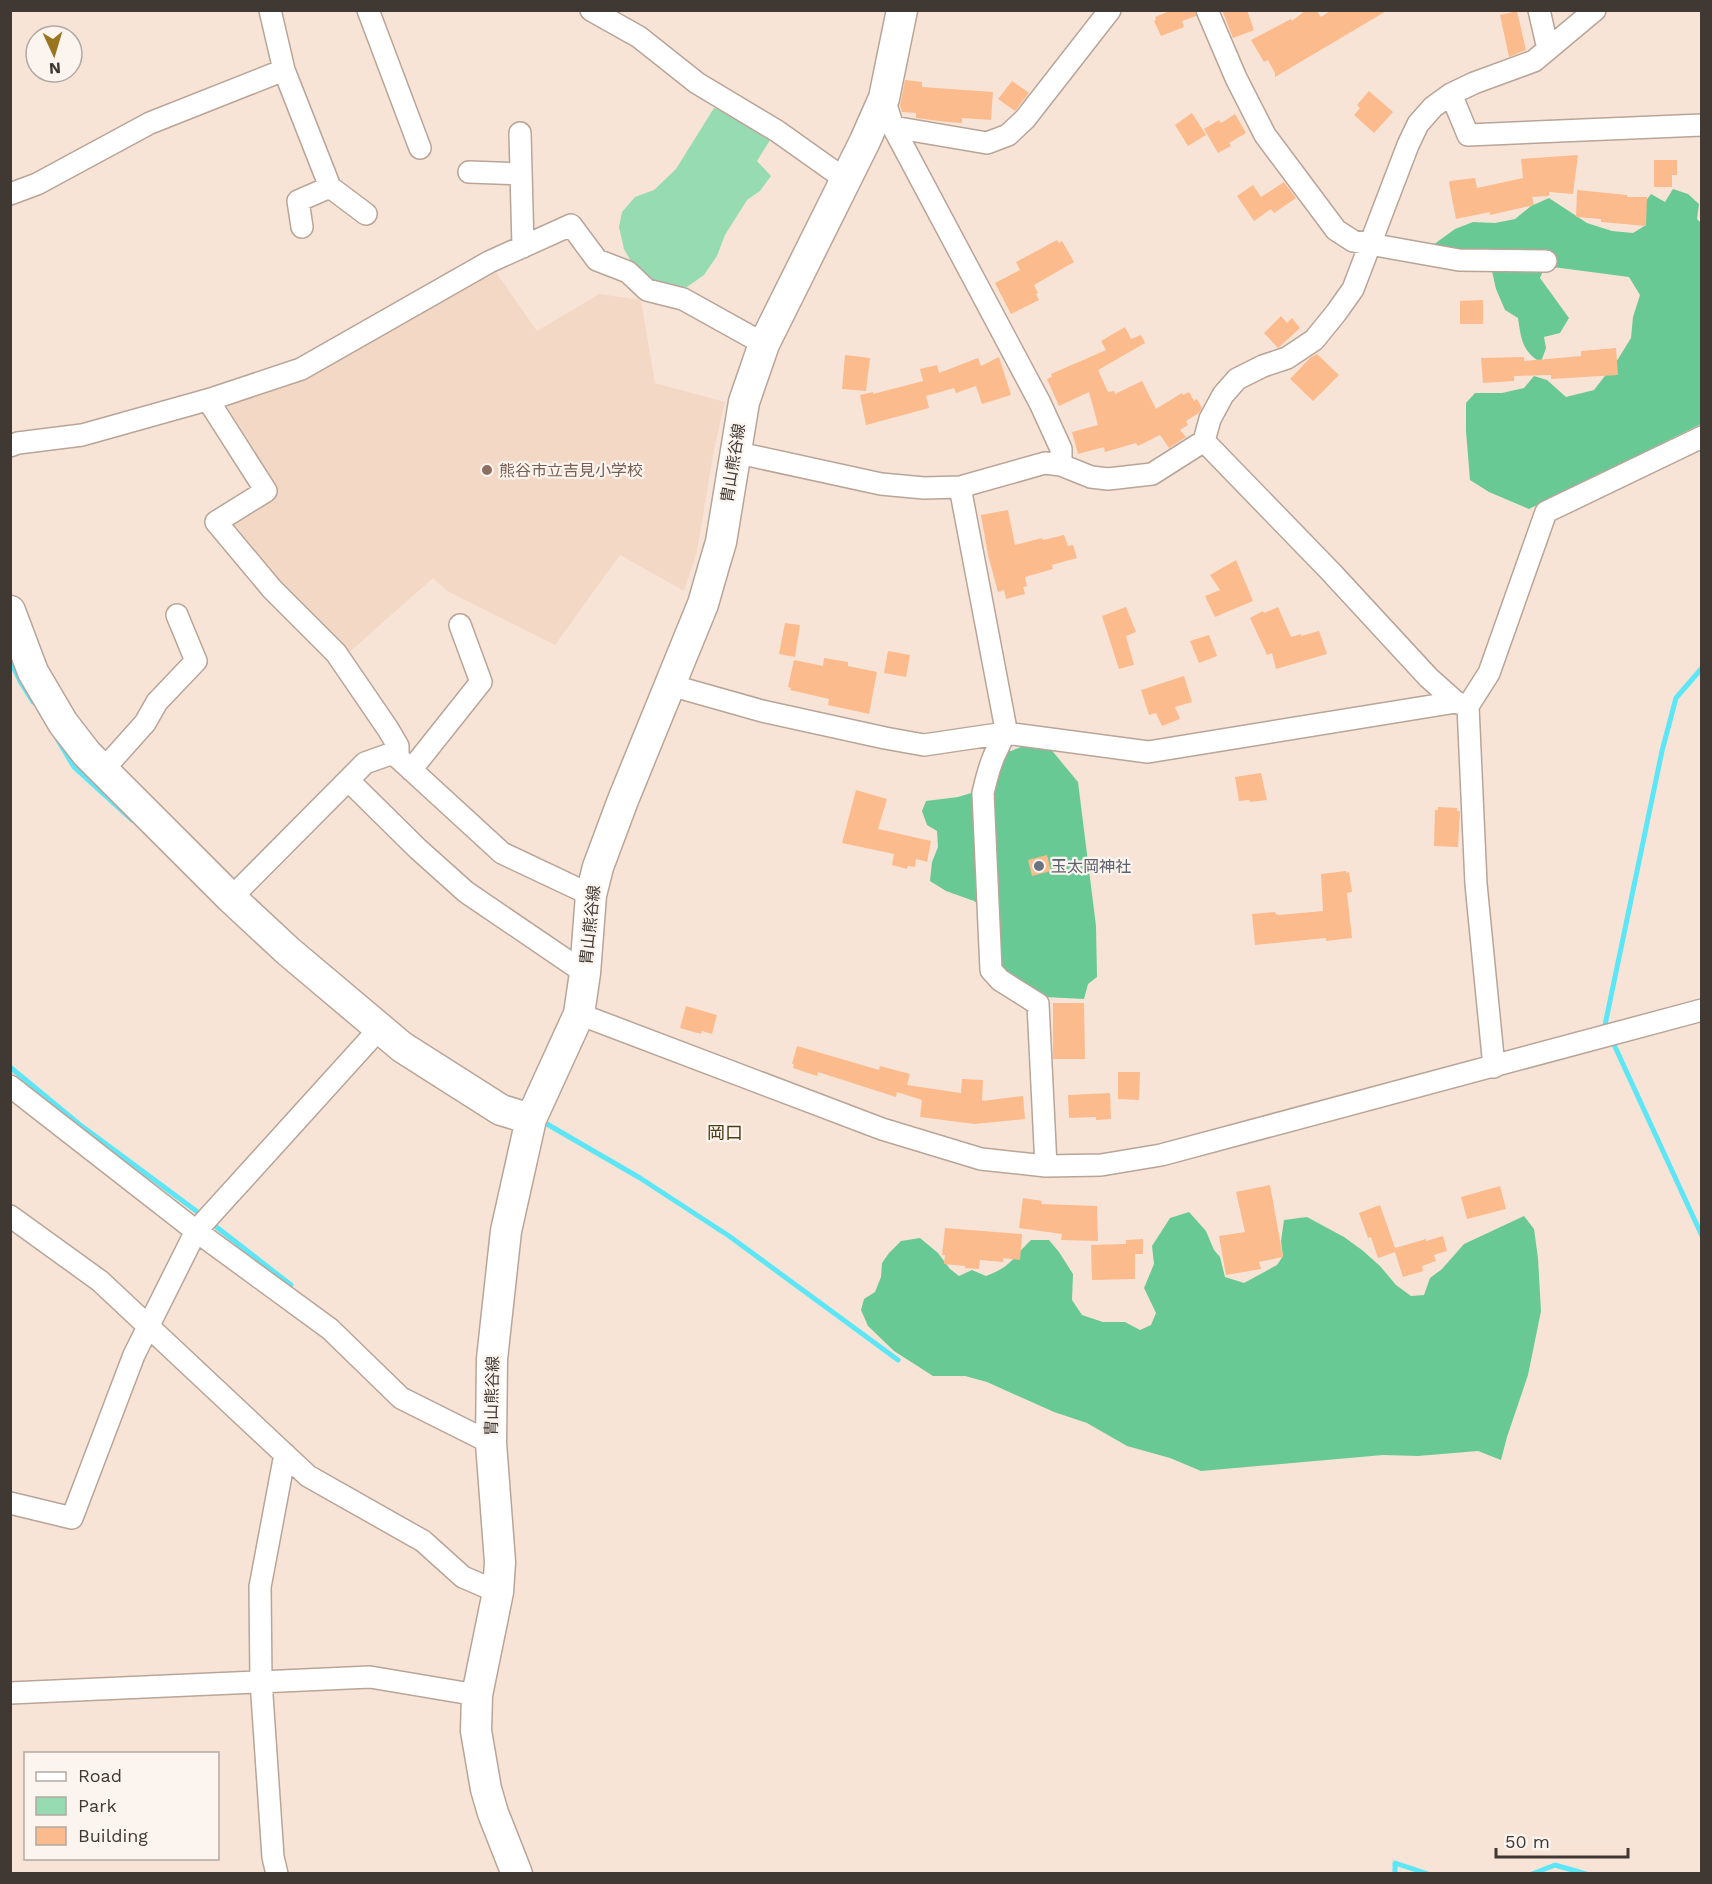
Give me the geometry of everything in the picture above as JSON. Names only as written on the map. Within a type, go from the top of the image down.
[{"type":"main road","name":"胄山熊谷線","points":[[517,1874],[486,1789],[476,1731],[477,1695],[498,1592],[500,1562],[491,1443],[492,1359],[506,1231],[530,1126],[579,1014],[585,973],[591,895],[598,867],[614,822],[703,604],[721,542],[744,402],[764,344],[884,98],[902,10]]},
{"type":"main road","points":[[10,611],[33,672],[63,723],[87,754],[231,898],[288,951],[402,1047],[530,1126]]},
{"type":"street","points":[[368,10],[420,148]]},
{"type":"street","points":[[591,10],[639,37],[697,83],[777,131],[846,180]]},
{"type":"street","points":[[893,127],[987,143],[1008,135],[1025,119],[1110,10]]},
{"type":"street","points":[[1208,10],[1236,78],[1265,135],[1336,230],[1353,241],[1459,260],[1546,261]]},
{"type":"street","points":[[1539,10],[1548,49]]},
{"type":"street","points":[[735,452],[881,484],[924,488],[960,487],[1045,463],[1061,465],[1091,477],[1108,479],[1152,474],[1204,441],[1210,419],[1222,395],[1237,379],[1263,366],[1287,358],[1314,340],[1336,314],[1353,289],[1408,145],[1418,124],[1433,107],[1451,94],[1482,79],[1534,61],[1595,10]]},
{"type":"street","points":[[273,11],[284,70],[330,187],[366,214]]},
{"type":"street","points":[[10,194],[37,184],[150,123],[284,70]]},
{"type":"street","points":[[1451,94],[1468,135],[1701,124]]},
{"type":"street","points":[[884,98],[893,127],[1040,402],[1061,450],[1061,465]]},
{"type":"street","points":[[520,133],[524,247]]},
{"type":"street","points":[[469,172],[521,174]]},
{"type":"street","points":[[302,227],[298,201],[330,187]]},
{"type":"street","points":[[13,443],[82,435],[208,400],[302,369],[489,262],[571,225],[597,260],[628,272],[646,290],[683,299],[764,344]]},
{"type":"street","points":[[208,400],[266,491],[216,522],[272,589],[336,653],[388,729],[405,764]]},
{"type":"street","points":[[670,685],[762,711],[924,745],[1005,733],[1148,752],[1462,704],[1489,673],[1546,512],[1701,437]]},
{"type":"street","points":[[1204,441],[1332,573],[1429,678],[1462,704],[1476,884],[1494,1067]]},
{"type":"street","points":[[960,487],[1005,724],[1005,733],[994,755],[983,793],[990,970],[1000,980],[1038,1004],[1046,1166]]},
{"type":"street","points":[[103,770],[145,723],[157,702],[196,661],[177,615]]},
{"type":"street","points":[[405,764],[481,682],[460,625]]},
{"type":"street","points":[[231,898],[365,763],[393,753],[502,853],[591,895]]},
{"type":"street","points":[[348,780],[418,849],[466,892],[585,973]]},
{"type":"street","points":[[579,1014],[882,1129],[981,1159],[1046,1166],[1101,1165],[1161,1155],[1701,1010]]},
{"type":"street","points":[[10,1503],[72,1518],[134,1355],[196,1231],[380,1028]]},
{"type":"street","points":[[10,1086],[196,1231],[330,1329],[401,1398],[491,1443]]},
{"type":"street","points":[[10,1216],[99,1281],[308,1476],[423,1541],[463,1577],[498,1592]]},
{"type":"street","points":[[277,1874],[273,1857],[261,1681],[260,1587],[285,1454]]},
{"type":"street","points":[[10,1693],[370,1677],[477,1695]]},
{"type":"shaded area","name":"熊谷市立吉見小学校","points":[[493,268],[537,331],[599,294],[641,300],[655,383],[725,402],[714,449],[697,552],[684,591],[620,555],[555,645],[447,591],[433,578],[345,656],[228,521],[274,492],[227,406],[301,379]]},
{"type":"green space","points":[[714,108],[772,137],[757,161],[771,176],[760,191],[747,200],[725,235],[717,256],[704,275],[687,287],[669,289],[650,285],[635,268],[624,249],[619,227],[622,212],[635,197],[654,190],[676,169]]},
{"type":"green space","points":[[1673,189],[1688,194],[1699,204],[1697,219],[1701,223],[1701,424],[1529,509],[1489,492],[1470,480],[1466,403],[1475,393],[1502,393],[1524,388],[1534,376],[1547,380],[1566,397],[1594,390],[1631,338],[1633,317],[1640,295],[1629,277],[1545,266],[1540,278],[1569,318],[1560,333],[1544,337],[1546,348],[1541,362],[1526,349],[1518,318],[1505,310],[1496,289],[1489,258],[1433,245],[1455,229],[1473,222],[1495,223],[1515,219],[1531,206],[1549,198],[1587,223],[1612,231],[1633,233],[1646,225],[1642,206],[1651,194],[1665,202]]},
{"type":"green space","points":[[1028,744],[1049,747],[1078,782],[1096,926],[1097,977],[1088,984],[1084,999],[1045,997],[1000,969],[993,914],[974,901],[946,891],[930,881],[932,862],[938,847],[937,831],[927,825],[922,811],[926,801],[958,797],[994,786],[1004,762],[1005,751]]},
{"type":"green space","points":[[1189,1212],[1206,1231],[1214,1250],[1220,1257],[1225,1277],[1244,1283],[1277,1265],[1283,1256],[1281,1241],[1284,1220],[1307,1217],[1344,1237],[1362,1250],[1396,1285],[1411,1296],[1424,1295],[1430,1278],[1442,1269],[1464,1244],[1524,1216],[1534,1229],[1541,1311],[1528,1375],[1501,1460],[1478,1451],[1418,1456],[1383,1455],[1201,1471],[1170,1458],[1127,1446],[1087,1423],[1054,1412],[987,1382],[965,1376],[933,1376],[894,1351],[868,1326],[861,1310],[864,1299],[875,1292],[881,1277],[882,1263],[901,1241],[920,1238],[938,1253],[950,1269],[959,1276],[972,1270],[986,1276],[1006,1265],[1031,1240],[1049,1240],[1073,1274],[1072,1300],[1082,1315],[1103,1322],[1125,1322],[1140,1330],[1151,1325],[1156,1313],[1144,1288],[1154,1264],[1152,1246],[1170,1218]]},
{"type":"building","points":[[1172,10],[1195,10],[1196,16],[1182,21],[1184,27],[1161,36],[1154,21],[1155,17]]},
{"type":"building","points":[[1222,10],[1247,10],[1254,30],[1233,38]]},
{"type":"building","points":[[1306,10],[1316,10],[1321,17],[1332,10],[1388,10],[1275,77],[1268,60],[1264,62],[1251,40],[1291,19],[1292,21]]},
{"type":"building","points":[[1517,11],[1526,50],[1509,57],[1500,15]]},
{"type":"building","points":[[905,80],[922,82],[922,87],[993,92],[991,120],[962,118],[962,123],[947,122],[916,118],[916,113],[902,112],[900,105]]},
{"type":"building","points":[[1012,81],[1029,93],[1015,111],[998,99]]},
{"type":"building","points":[[1369,91],[1393,112],[1374,133],[1354,115],[1360,108],[1357,105]]},
{"type":"building","points":[[1192,113],[1206,135],[1188,146],[1175,125]]},
{"type":"building","points":[[1235,114],[1246,133],[1229,143],[1231,146],[1218,153],[1204,129],[1219,120],[1221,123]]},
{"type":"building","points":[[1578,155],[1573,194],[1549,192],[1549,196],[1532,197],[1534,205],[1490,215],[1490,212],[1456,219],[1450,181],[1475,178],[1477,188],[1523,178],[1521,159]]},
{"type":"building","points":[[1654,160],[1677,160],[1677,175],[1672,175],[1672,187],[1654,187]]},
{"type":"building","points":[[1284,182],[1296,198],[1274,213],[1271,209],[1254,221],[1237,196],[1253,185],[1261,197]]},
{"type":"building","points":[[1577,190],[1627,195],[1627,197],[1647,197],[1646,226],[1576,217]]},
{"type":"building","points":[[1057,240],[1059,243],[1062,241],[1074,262],[1034,285],[1039,300],[1011,314],[995,283],[1020,270],[1016,262]]},
{"type":"building","points":[[1483,300],[1483,324],[1460,324],[1460,301]]},
{"type":"building","points":[[1281,316],[1287,323],[1292,318],[1300,328],[1278,348],[1264,333]]},
{"type":"building","points":[[1125,327],[1131,339],[1141,335],[1145,343],[1098,370],[1108,392],[1114,391],[1115,394],[1142,381],[1156,409],[1182,393],[1183,395],[1189,392],[1202,408],[1199,413],[1186,421],[1188,425],[1180,430],[1186,437],[1169,448],[1160,435],[1138,446],[1136,443],[1105,452],[1104,447],[1078,454],[1072,432],[1098,425],[1089,392],[1059,406],[1047,379],[1052,377],[1051,374],[1106,350],[1101,341]]},
{"type":"building","points":[[1616,348],[1618,375],[1551,379],[1551,375],[1514,376],[1514,381],[1483,383],[1481,358],[1524,357],[1524,361],[1581,356],[1581,351]]},
{"type":"building","points":[[1317,354],[1339,375],[1313,401],[1290,379],[1310,358]]},
{"type":"building","points":[[845,355],[870,358],[866,391],[842,389]]},
{"type":"building","points":[[999,357],[1011,395],[982,404],[976,386],[956,393],[954,388],[926,396],[929,408],[866,425],[860,395],[873,392],[873,394],[923,381],[920,369],[937,365],[939,373],[978,358],[981,366]]},
{"type":"building","points":[[1008,510],[1015,545],[1064,535],[1068,546],[1073,545],[1077,558],[1052,565],[1053,569],[1025,577],[1027,586],[1023,587],[1025,594],[1006,599],[1004,590],[998,592],[981,515]]},
{"type":"building","points":[[1236,560],[1253,601],[1215,617],[1205,596],[1220,590],[1210,575]]},
{"type":"building","points":[[1126,607],[1136,632],[1126,636],[1134,665],[1119,669],[1102,616]]},
{"type":"building","points":[[1278,607],[1291,637],[1319,631],[1327,654],[1276,669],[1272,653],[1267,655],[1250,618]]},
{"type":"building","points":[[785,623],[800,625],[795,657],[779,654]]},
{"type":"building","points":[[1209,635],[1217,656],[1199,663],[1190,641]]},
{"type":"building","points":[[888,651],[910,655],[906,677],[884,673]]},
{"type":"building","points":[[824,658],[848,662],[848,666],[877,672],[869,714],[828,705],[829,699],[790,690],[791,688],[788,687],[794,660],[823,666]]},
{"type":"building","points":[[1184,676],[1192,702],[1175,707],[1180,719],[1162,726],[1156,713],[1149,715],[1141,690]]},
{"type":"building","points":[[1261,773],[1267,800],[1239,801],[1235,777]]},
{"type":"building","points":[[856,790],[887,799],[878,829],[931,841],[927,862],[916,859],[915,867],[908,866],[907,869],[892,865],[894,854],[842,843]]},
{"type":"building","points":[[1438,807],[1457,808],[1457,811],[1460,811],[1458,847],[1434,846],[1435,810],[1438,810]]},
{"type":"building","name":"玉太岡神社","points":[[1047,855],[1051,871],[1032,876],[1028,860]]},
{"type":"building","points":[[1346,871],[1346,873],[1349,872],[1352,892],[1347,893],[1352,938],[1326,941],[1326,938],[1255,945],[1252,914],[1275,912],[1279,915],[1323,911],[1321,874]]},
{"type":"building","points":[[1053,1003],[1084,1003],[1085,1059],[1053,1059]]},
{"type":"building","points":[[686,1006],[717,1015],[712,1034],[702,1031],[701,1034],[680,1028]]},
{"type":"building","points":[[797,1046],[879,1070],[880,1066],[910,1074],[907,1085],[961,1093],[962,1079],[983,1080],[982,1101],[1023,1096],[1025,1119],[974,1124],[920,1117],[922,1100],[897,1092],[896,1097],[818,1072],[817,1076],[793,1068]]},
{"type":"building","points":[[1118,1072],[1140,1072],[1139,1100],[1118,1099]]},
{"type":"building","points":[[1110,1093],[1111,1119],[1069,1118],[1068,1095]]},
{"type":"building","points":[[1270,1185],[1283,1257],[1259,1262],[1261,1269],[1226,1275],[1219,1236],[1245,1232],[1236,1192]]},
{"type":"building","points":[[1500,1186],[1506,1209],[1467,1219],[1461,1197]]},
{"type":"building","points":[[1023,1198],[1042,1201],[1041,1204],[1097,1206],[1098,1241],[1061,1240],[1062,1234],[1019,1228]]},
{"type":"building","points":[[1380,1205],[1395,1248],[1443,1236],[1447,1251],[1434,1255],[1436,1261],[1422,1266],[1423,1271],[1403,1277],[1395,1252],[1378,1258],[1359,1213]]},
{"type":"building","points":[[945,1228],[1022,1234],[1020,1260],[1003,1258],[1003,1262],[980,1260],[979,1269],[944,1264],[945,1255],[942,1255]]},
{"type":"building","points":[[1143,1239],[1143,1254],[1135,1254],[1135,1279],[1092,1280],[1091,1245],[1126,1244],[1126,1240]]},
{"type":"waterway","points":[[10,660],[33,702]]},
{"type":"waterway","points":[[1607,1030],[1605,1025],[1662,751],[1676,698],[1702,668]]},
{"type":"waterway","points":[[56,737],[74,767],[132,820]]},
{"type":"waterway","points":[[1611,1038],[1702,1236]]},
{"type":"waterway","points":[[10,1067],[79,1124],[203,1216]]},
{"type":"waterway","points":[[540,1124],[547,1124],[640,1178],[729,1236],[898,1360]]},
{"type":"waterway","points":[[210,1222],[291,1285]]},
{"type":"waterway","points":[[1395,1874],[1395,1863],[1428,1874]]},
{"type":"waterway","points":[[1532,1874],[1555,1865],[1586,1874]]},
{"type":"place","name":"熊谷市立吉見小学校","points":[[487,470]]},
{"type":"place","name":"玉太岡神社","points":[[1039,866]]},
{"type":"district","name":"岡口","points":[[725,1132]]}]
